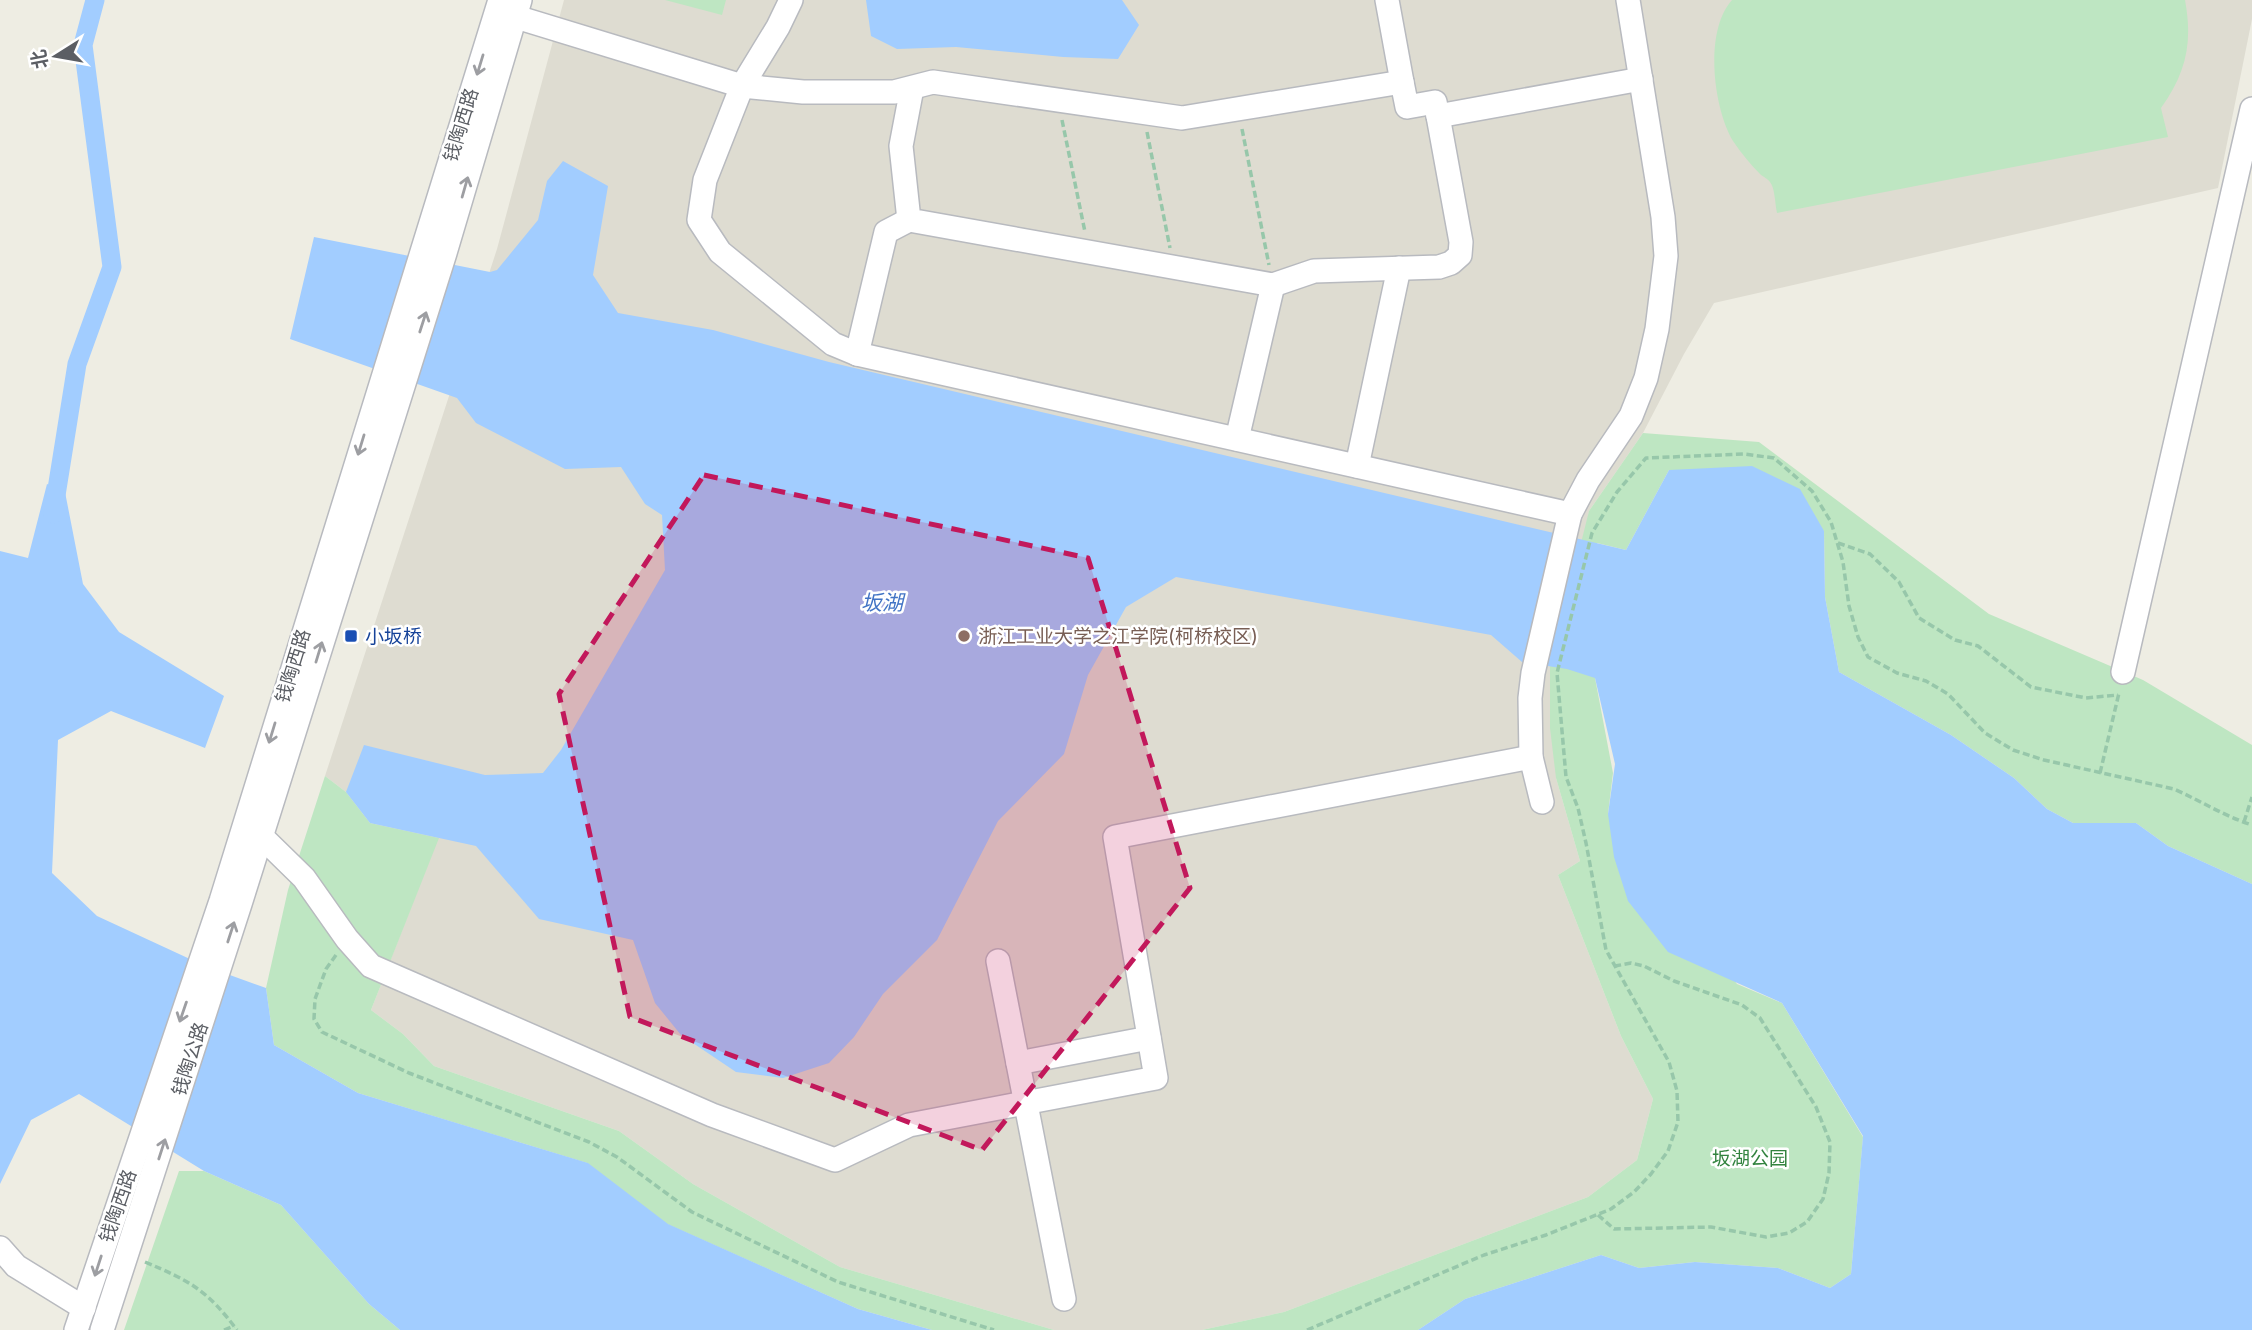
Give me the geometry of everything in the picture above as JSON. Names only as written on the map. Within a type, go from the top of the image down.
[{"type":"street","points":[[791,0],[742,86],[705,180],[699,220],[720,252],[833,344],[857,354],[1570,514]]},
{"type":"street","points":[[857,354],[886,232],[909,219],[1273,285],[1314,271],[1439,267],[1451,263],[1460,255],[1461,242],[1435,102],[1407,107],[1387,0]]},
{"type":"street","points":[[1542,802],[1531,757],[1530,698],[1533,673],[1570,514],[1588,480],[1631,416],[1646,378],[1657,329],[1666,256],[1628,0]]},
{"type":"street","points":[[508,7],[742,86],[816,92],[894,92],[933,82],[1182,118],[1402,82]]},
{"type":"street","name":"钱陶西路","points":[[76,1330],[119,1201],[230,903],[508,7]]},
{"type":"street","points":[[1438,116],[1641,79]]},
{"type":"street","points":[[909,219],[901,146],[912,88]]},
{"type":"street","points":[[2123,672],[2252,109]]},
{"type":"street","points":[[1357,466],[1399,268]]},
{"type":"street","points":[[1237,439],[1273,285]]},
{"type":"street","name":"钱陶西路","points":[[230,903],[261,836],[391,383]]},
{"type":"street","points":[[261,836],[304,878],[347,939],[371,966],[712,1115],[835,1160],[909,1125],[1156,1078],[1115,837],[1531,757]]},
{"type":"street","name":"钱陶公路","points":[[141,1214],[230,903]]},
{"type":"street","points":[[998,961],[1064,1299]]},
{"type":"street","points":[[1018,1063],[1149,1038]]},
{"type":"street","name":"钱陶西路","points":[[102,1330],[141,1214]]},
{"type":"street","points":[[0,1248],[16,1266],[84,1308]]},
{"type":"path","points":[[1059,101],[1089,252]]},
{"type":"path","points":[[1238,109],[1273,285]]},
{"type":"path","points":[[1143,113],[1174,267]]},
{"type":"path","points":[[1307,1330],[1485,1255],[1546,1235],[1611,1209],[1634,1192],[1668,1151],[1678,1122],[1677,1091],[1669,1062],[1606,950],[1586,843],[1566,777],[1557,673],[1592,533],[1616,492],[1646,458],[1744,454],[1774,458],[1812,491],[1831,522],[1843,562],[1849,606],[1858,637],[1868,657],[1897,673],[1926,681],[1948,694],[1985,733],[2013,750],[2044,760],[2174,789],[2217,812],[2252,825]]},
{"type":"path","points":[[1837,542],[1870,554],[1899,582],[1919,618],[1955,640],[1978,646],[2031,687],[2086,698],[2118,695]]},
{"type":"path","points":[[2100,773],[2123,672]]},
{"type":"path","points":[[2244,822],[2252,797]]},
{"type":"path","points":[[347,939],[326,969],[315,999],[314,1019],[322,1032],[409,1073],[589,1142],[617,1157],[692,1212],[838,1282],[994,1330]]},
{"type":"path","points":[[1598,1215],[1614,1229],[1711,1227],[1766,1237],[1789,1234],[1807,1222],[1824,1199],[1829,1173],[1830,1142],[1816,1107],[1760,1018],[1742,1005],[1674,981],[1644,967],[1631,963],[1615,967]]},
{"type":"path","points":[[127,1254],[187,1280],[218,1304],[235,1328],[224,1330]]},
{"type":"highlighted area","points":[[704,475],[1088,558],[1190,888],[982,1150],[630,1017],[559,694]]},
{"type":"shaded area","name":"浙江工业大学之江学院(柯桥校区)","points":[[564,0],[2252,0],[2252,19],[2218,188],[1714,303],[1643,433],[1589,511],[1556,778],[1580,861],[1558,875],[1621,1036],[1653,1099],[1637,1160],[1588,1197],[1284,1312],[1202,1330],[1054,1330],[840,1267],[693,1184],[619,1131],[434,1066],[403,1034],[371,1010],[438,838],[370,823],[346,792],[325,776],[497,249]]},
{"type":"green space","points":[[665,0],[726,0],[722,15]]},
{"type":"green space","points":[[1732,0],[2185,0],[2188,44],[2182,70],[2161,108],[2168,137],[1777,213],[1772,185],[1733,141],[1720,109],[1714,69],[1715,49],[1723,14]]},
{"type":"green space","name":"坂湖公园","points":[[1643,433],[1759,442],[1989,614],[2143,680],[2252,745],[2252,884],[2168,846],[2136,823],[2073,823],[2047,809],[2014,778],[1951,735],[1839,672],[1825,597],[1824,531],[1669,470],[1626,550],[1597,543],[1595,678],[1613,773],[1608,814],[1737,984],[1782,1003],[1863,1137],[1851,1274],[1830,1288],[1778,1268],[1695,1262],[1639,1268],[1601,1255],[1465,1299],[1418,1330],[1202,1330],[1284,1312],[1588,1197],[1637,1160],[1653,1099],[1621,1036],[1558,875],[1580,861],[1556,778],[1550,728],[1550,667],[1589,511]]},
{"type":"green space","points":[[325,776],[346,792],[370,823],[439,838],[371,1010],[403,1034],[434,1066],[619,1131],[693,1184],[840,1267],[1054,1330],[932,1330],[858,1309],[667,1224],[587,1163],[358,1093],[274,1045],[266,988],[288,890]]},
{"type":"green space","points":[[179,1171],[204,1171],[281,1205],[369,1304],[400,1330],[124,1330]]},
{"type":"water","points":[[866,0],[1122,0],[1139,25],[1118,59],[956,47],[897,49],[871,36]]},
{"type":"water","name":"坂湖","points":[[563,161],[608,186],[593,275],[618,313],[713,330],[829,362],[1626,550],[1669,470],[1752,466],[1800,489],[1824,531],[1825,597],[1839,672],[1951,735],[2014,778],[2047,809],[2073,823],[2136,823],[2168,846],[2252,884],[2252,1330],[1418,1330],[1465,1299],[1601,1255],[1639,1268],[1695,1262],[1778,1268],[1830,1288],[1851,1274],[1863,1136],[1782,1003],[1668,952],[1628,901],[1614,857],[1608,814],[1615,764],[1595,678],[1567,669],[1522,662],[1491,635],[1176,577],[1126,607],[1088,675],[1064,754],[998,821],[937,940],[883,994],[854,1037],[829,1063],[783,1078],[736,1072],[681,1035],[655,1003],[633,940],[539,919],[476,846],[370,823],[346,792],[364,745],[485,775],[543,773],[561,750],[665,570],[662,515],[645,504],[621,467],[565,469],[476,423],[457,398],[290,339],[314,237],[490,272],[497,270],[538,220],[547,181]]},
{"type":"water","points":[[47,484],[65,492],[83,584],[119,632],[224,696],[205,748],[111,711],[58,740],[52,873],[97,916],[205,966],[266,988],[274,1045],[358,1093],[588,1163],[668,1224],[858,1309],[932,1330],[400,1330],[369,1304],[281,1205],[204,1171],[79,1094],[31,1120],[0,1184],[0,551],[28,558]]},
{"type":"waterway","points":[[53,514],[77,364],[112,267],[83,45],[95,0]]},
{"type":"place","name":"小坂桥","points":[[351,636]]},
{"type":"place","name":"浙江工业大学之江学院(柯桥校区)","points":[[964,636]]}]
